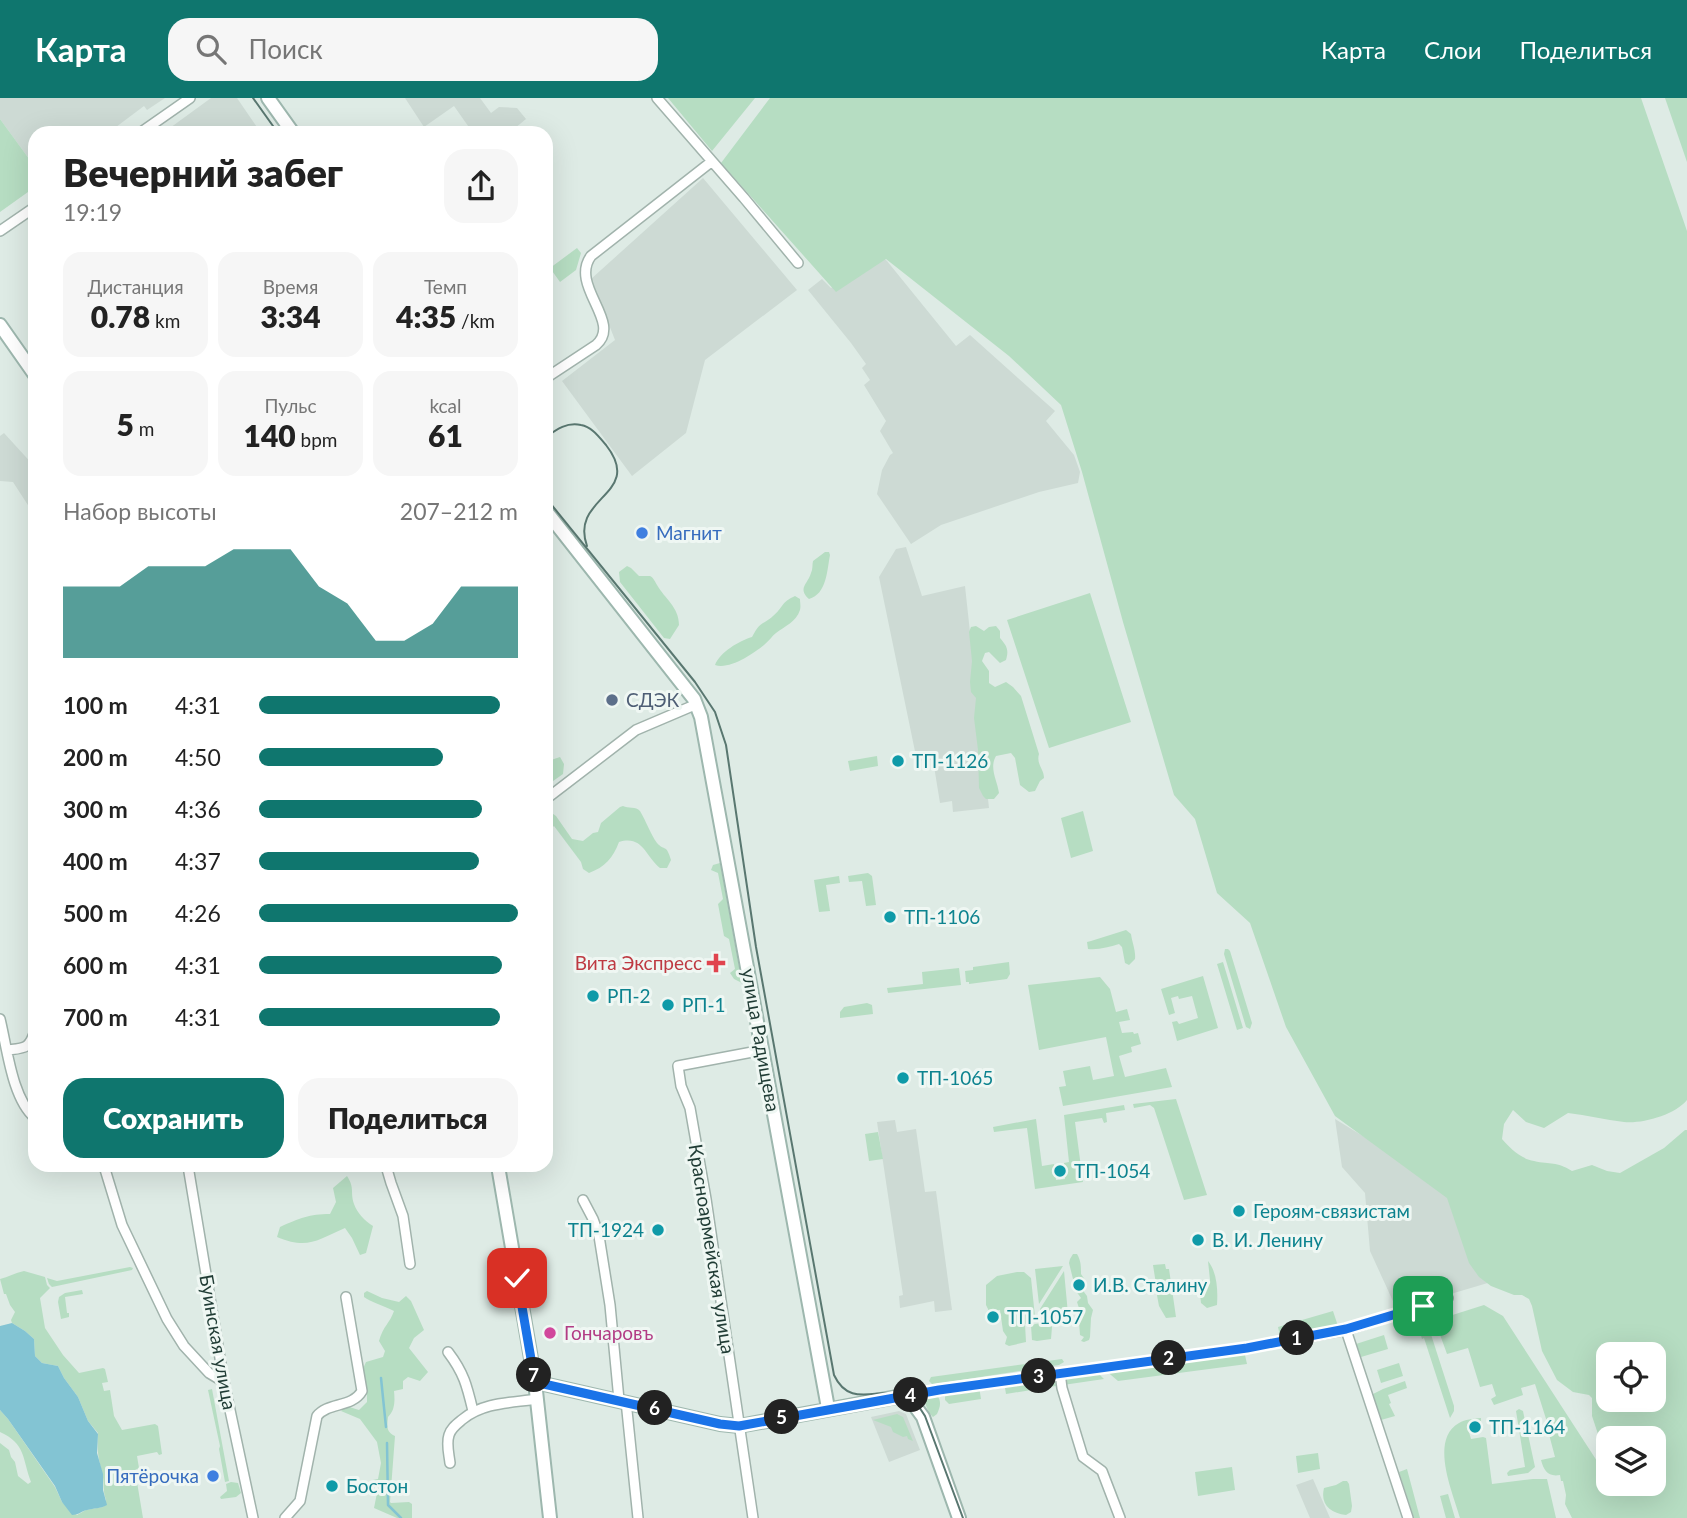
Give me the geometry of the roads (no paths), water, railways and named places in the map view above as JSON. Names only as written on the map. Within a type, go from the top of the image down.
[{"type":"street","points":[[151,126],[190,98]]},
{"type":"street","points":[[268,98],[288,126]]},
{"type":"street","points":[[657,98],[798,263]]},
{"type":"street","points":[[553,373],[596,345],[604,335],[602,322],[584,275],[585,264],[591,256],[711,162]]},
{"type":"street","points":[[0,231],[28,212]]},
{"type":"street","points":[[0,325],[28,365]]},
{"type":"street","name":"улица Радищева","points":[[553,520],[694,699],[704,725],[828,1408]]},
{"type":"street","points":[[553,794],[636,730],[696,705]]},
{"type":"street","points":[[0,1019],[14,1080],[28,1112]]},
{"type":"street","points":[[8,1051],[28,1045]]},
{"type":"street","name":"Красноармейская улица","points":[[753,1518],[706,1199],[690,1108],[681,1086],[678,1066],[763,1050]]},
{"type":"street","points":[[106,1172],[122,1225],[167,1319],[184,1346],[209,1373],[223,1382]]},
{"type":"street","name":"Буинская улица","points":[[189,1172],[223,1382],[253,1518]]},
{"type":"street","points":[[388,1172],[404,1216],[410,1264]]},
{"type":"street","points":[[499,1172],[535,1382],[550,1518]]},
{"type":"street","points":[[583,1200],[599,1236],[638,1518]]},
{"type":"street","points":[[285,1518],[300,1501],[320,1411],[348,1403],[359,1397],[362,1391],[346,1297]]},
{"type":"street","points":[[535,1382],[739,1426],[902,1396],[1247,1348],[1346,1329],[1448,1298]]},
{"type":"street","points":[[1346,1329],[1408,1518]]},
{"type":"street","points":[[447,1352],[459,1366],[473,1411]]},
{"type":"street","points":[[1060,1373],[1083,1457],[1102,1471],[1120,1518]]},
{"type":"street","points":[[902,1396],[912,1402],[923,1417],[959,1518]]},
{"type":"street","points":[[450,1463],[447,1440],[449,1433],[473,1411],[488,1406],[537,1399]]},
{"type":"water","points":[[12,1323],[34,1339],[35,1356],[42,1363],[58,1366],[98,1434],[97,1453],[107,1505],[72,1515],[55,1486],[0,1410],[0,1326]]},
{"type":"waterway","points":[[381,1378],[386,1427]]},
{"type":"waterway","points":[[387,1443],[388,1505],[401,1518]]},
{"type":"tram line","points":[[253,98],[273,126]]},
{"type":"tram line","points":[[553,432],[567,425],[585,426],[601,439],[616,462],[617,475],[612,486],[588,516],[584,529],[587,546]]},
{"type":"tram line","points":[[553,507],[695,682],[715,712],[726,745],[756,947],[834,1375],[843,1388],[853,1393],[889,1393],[902,1395],[914,1402],[925,1416],[963,1518]]},
{"type":"place","name":"Магнит","points":[[642,533]]},
{"type":"place","name":"СДЭК","points":[[612,700]]},
{"type":"place","name":"ТП-1126","points":[[898,761]]},
{"type":"place","name":"ТП-1106","points":[[890,917]]},
{"type":"place","name":"Вита Экспресс","points":[[716,963]]},
{"type":"place","name":"РП-2","points":[[593,996]]},
{"type":"place","name":"РП-1","points":[[668,1005]]},
{"type":"place","name":"ТП-1065","points":[[903,1078]]},
{"type":"place","name":"ТП-1054","points":[[1060,1171]]},
{"type":"place","name":"Героям-связистам","points":[[1239,1211]]},
{"type":"place","name":"ТП-1924","points":[[658,1230]]},
{"type":"place","name":"В. И. Ленину","points":[[1198,1240]]},
{"type":"place","name":"И.В. Сталину","points":[[1079,1285]]},
{"type":"place","name":"ТП-1057","points":[[993,1317]]},
{"type":"place","name":"Гончаровъ","points":[[550,1333]]},
{"type":"place","name":"ТП-1164","points":[[1475,1427]]},
{"type":"place","name":"Пятёрочка","points":[[213,1476]]},
{"type":"place","name":"Бостон","points":[[332,1486]]}]
